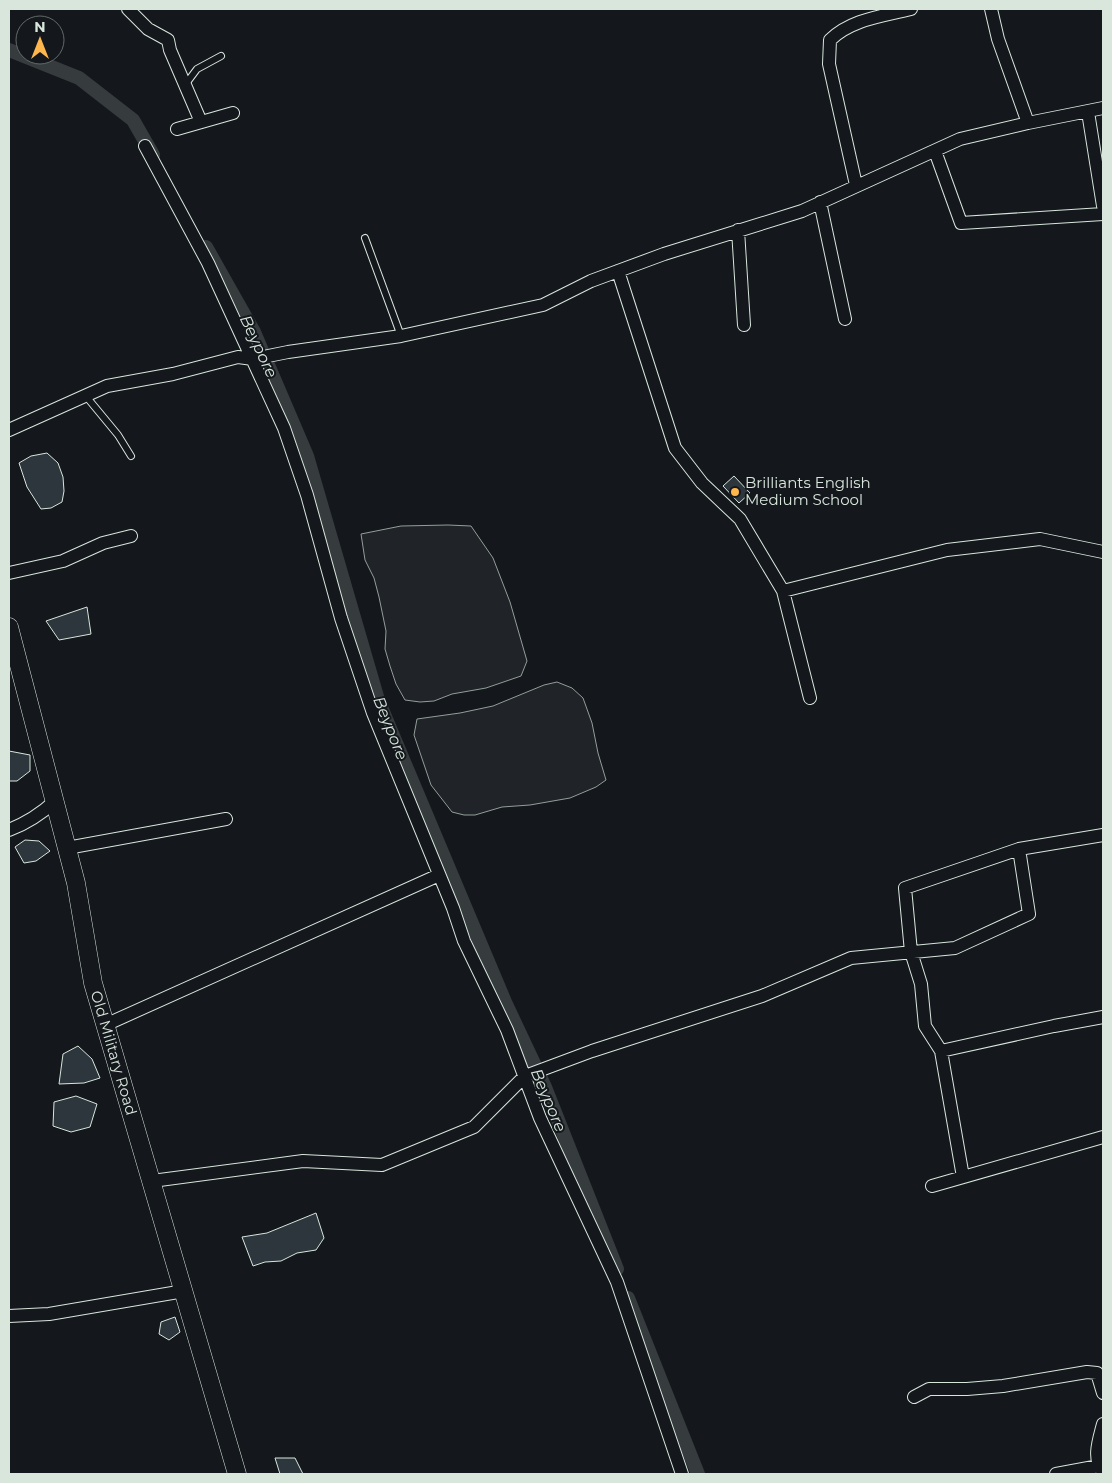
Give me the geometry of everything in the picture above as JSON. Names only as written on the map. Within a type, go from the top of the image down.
[{"type":"main road","name":"Old Military Road","points":[[9,627],[76,883],[93,983],[237,1474]]},
{"type":"street","points":[[128,9],[148,29],[168,40],[170,50],[201,122]]},
{"type":"street","points":[[856,185],[829,64],[830,40],[839,31],[865,20],[911,9]]},
{"type":"street","points":[[991,9],[998,39],[1028,123]]},
{"type":"street","points":[[9,430],[107,386],[173,374],[238,357],[254,358],[401,336],[543,305],[590,282],[618,271],[738,230],[802,211],[960,139],[1103,108]]},
{"type":"street","points":[[1088,112],[1103,206]]},
{"type":"street","points":[[177,129],[233,113]]},
{"type":"street","points":[[145,146],[208,263],[254,358],[284,428],[307,495],[341,618],[373,713],[453,908],[464,941],[507,1030],[540,1118],[617,1282],[682,1474]]},
{"type":"street","points":[[935,151],[961,222],[1103,214]]},
{"type":"street","points":[[820,202],[845,319]]},
{"type":"street","points":[[738,230],[744,325]]},
{"type":"street","points":[[618,271],[675,448],[702,483],[740,519],[783,591],[810,698]]},
{"type":"street","points":[[9,573],[63,561],[103,543],[131,536]]},
{"type":"street","points":[[783,591],[947,550],[1040,538],[1103,552]]},
{"type":"street","points":[[9,830],[24,824],[42,813],[55,801]]},
{"type":"street","points":[[67,848],[226,819]]},
{"type":"street","points":[[962,1177],[941,1051],[925,1026],[921,984],[911,952],[904,888],[1019,849],[1103,835]]},
{"type":"street","points":[[152,1181],[303,1161],[382,1165],[474,1127],[525,1076],[592,1051],[762,996],[851,958],[955,948],[1030,914],[1019,849]]},
{"type":"street","points":[[105,1025],[439,875]]},
{"type":"street","points":[[941,1051],[1103,1017]]},
{"type":"street","points":[[932,1186],[1103,1137]]},
{"type":"street","points":[[9,1316],[49,1314],[184,1291]]},
{"type":"street","points":[[914,1397],[929,1389],[967,1389],[1003,1386],[1087,1372],[1097,1373],[1103,1393]]},
{"type":"street","points":[[1056,1474],[1101,1469],[1096,1458],[1103,1424]]},
{"type":"lane","points":[[185,84],[198,69],[221,56]]},
{"type":"lane","points":[[365,238],[401,336]]},
{"type":"lane","points":[[85,395],[118,435],[131,456]]},
{"type":"shaded area","points":[[401,526],[471,526],[493,558],[510,602],[527,661],[521,676],[486,688],[452,694],[434,701],[405,700],[396,684],[385,649],[386,631],[379,597],[374,578],[365,560],[361,534]]},
{"type":"shaded area","points":[[557,682],[572,688],[583,698],[592,723],[606,780],[596,787],[570,798],[530,805],[502,807],[475,815],[452,812],[431,785],[414,735],[417,719],[493,706],[544,685]]},
{"type":"building","points":[[47,453],[58,463],[63,477],[64,491],[62,502],[51,508],[41,509],[27,487],[19,463],[31,456]]},
{"type":"building","name":"Brilliants English Medium School","points":[[734,476],[750,493],[739,503],[723,486]]},
{"type":"building","points":[[87,607],[91,634],[59,640],[46,621]]},
{"type":"building","points":[[9,751],[30,755],[30,771],[17,781],[9,781]]},
{"type":"building","points":[[25,840],[39,841],[50,851],[36,861],[24,863],[15,847]]},
{"type":"building","points":[[78,1046],[92,1059],[100,1078],[84,1083],[59,1084],[63,1054]]},
{"type":"building","points":[[76,1096],[97,1104],[90,1127],[71,1132],[53,1126],[54,1102]]},
{"type":"building","points":[[316,1213],[324,1238],[316,1250],[297,1253],[281,1261],[265,1262],[253,1266],[242,1237],[267,1233]]},
{"type":"building","points":[[175,1317],[180,1332],[169,1340],[159,1334],[161,1322]]},
{"type":"building","points":[[275,1458],[295,1458],[303,1474],[280,1474]]},
{"type":"waterway","name":"Beypore","points":[[9,50],[79,78],[133,120],[153,155]]},
{"type":"waterway","name":"Beypore","points":[[206,247],[254,332],[307,456],[378,700],[505,1002],[545,1087],[617,1269]]},
{"type":"waterway","name":"Beypore","points":[[628,1298],[698,1474]]},
{"type":"place","name":"Brilliants English Medium School","points":[[735,492]]}]
